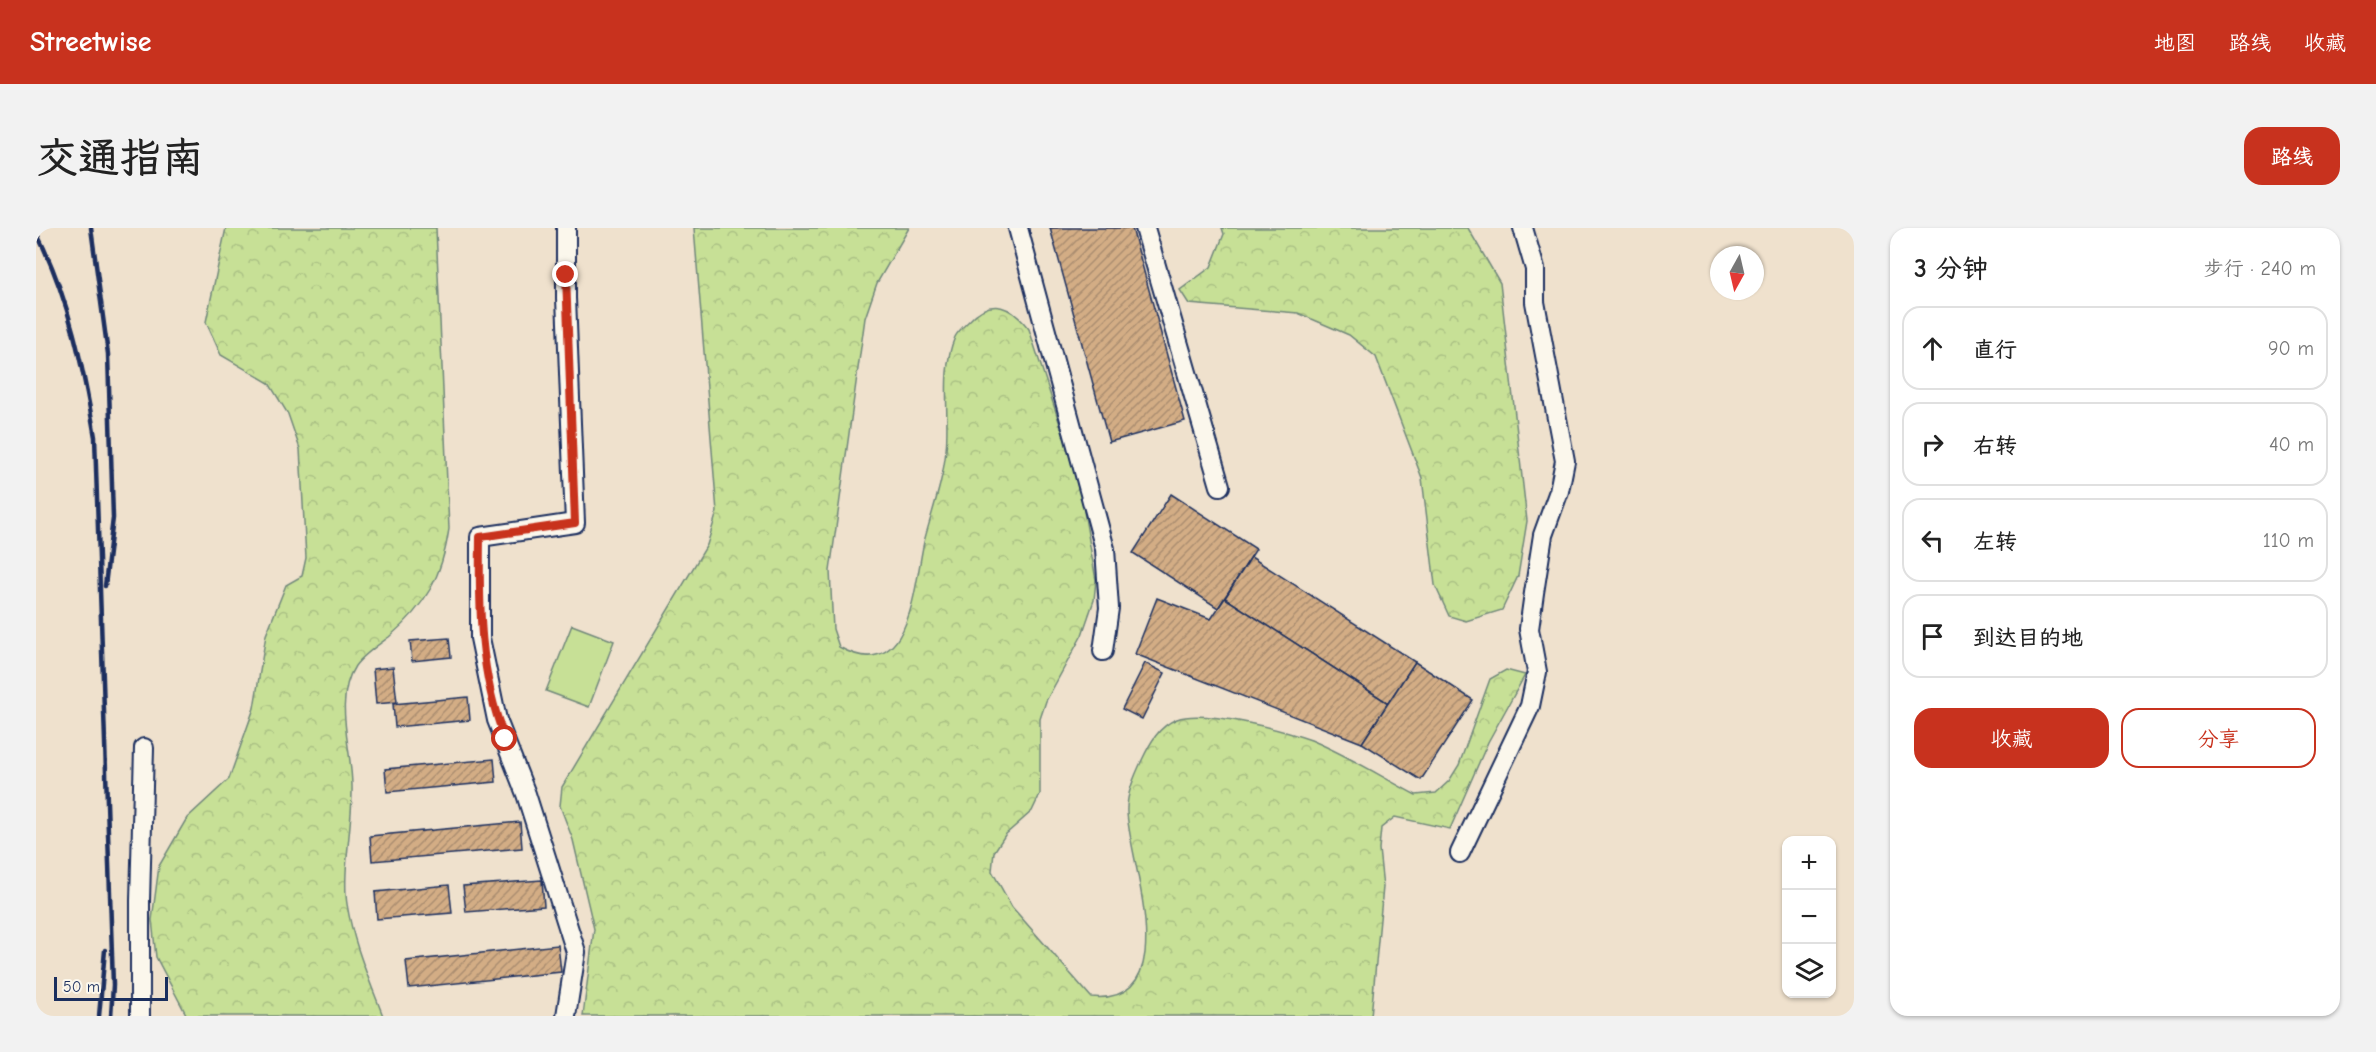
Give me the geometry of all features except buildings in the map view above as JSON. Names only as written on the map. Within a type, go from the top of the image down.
[{"type":"street","points":[[566,228],[566,298],[575,523],[480,537],[480,638],[497,720],[526,794],[576,952],[566,1016]]},
{"type":"street","points":[[1018,228],[1105,549],[1109,608],[1103,651]]},
{"type":"street","points":[[1145,228],[1220,486]]},
{"type":"street","points":[[1460,853],[1530,706],[1537,672],[1529,629],[1530,620],[1543,535],[1559,491],[1565,461],[1535,302],[1534,269],[1523,228]]},
{"type":"street","points":[[140,1016],[144,748]]},
{"type":"green space","points":[[226,228],[436,228],[449,529],[446,546],[437,576],[422,601],[402,625],[358,662],[349,679],[345,694],[345,725],[352,786],[346,877],[347,904],[357,947],[383,1016],[187,1016],[156,957],[152,920],[159,866],[187,818],[229,779],[254,708],[266,635],[286,585],[302,576],[306,558],[300,449],[288,414],[269,383],[221,355],[206,322]]},
{"type":"green space","points":[[694,228],[909,228],[877,283],[865,318],[830,571],[833,629],[839,647],[863,656],[881,654],[895,643],[905,626],[912,605],[924,542],[945,462],[948,364],[955,337],[978,313],[994,306],[1009,310],[1029,329],[1079,483],[1096,580],[1094,600],[1082,635],[1046,701],[1040,719],[1040,794],[1032,811],[1005,835],[994,852],[992,871],[1012,907],[1091,997],[1120,994],[1137,979],[1145,955],[1142,894],[1130,834],[1127,805],[1142,760],[1152,741],[1165,726],[1177,719],[1205,717],[1263,726],[1311,740],[1416,795],[1436,793],[1449,781],[1459,765],[1490,679],[1506,670],[1525,675],[1488,742],[1450,829],[1395,817],[1381,828],[1379,849],[1383,887],[1371,1016],[583,1016],[594,929],[573,840],[560,806],[562,787],[707,545],[717,512]]},
{"type":"green space","points":[[1222,228],[1468,228],[1500,283],[1527,521],[1518,576],[1502,610],[1466,621],[1449,616],[1435,585],[1422,478],[1376,357],[1349,335],[1298,313],[1189,304],[1180,290],[1211,267],[1224,234]]},
{"type":"green space","points":[[572,625],[614,641],[589,707],[546,691]]},
{"type":"railway","points":[[91,228],[108,354],[113,518],[105,586]]},
{"type":"railway","points":[[36,232],[48,257],[66,307],[80,359],[95,437],[113,985],[111,1016]]},
{"type":"railway","points":[[99,1016],[105,950]]},
{"type":"route","points":[[505,739],[497,720],[480,638],[480,537],[575,523],[566,275]]}]
